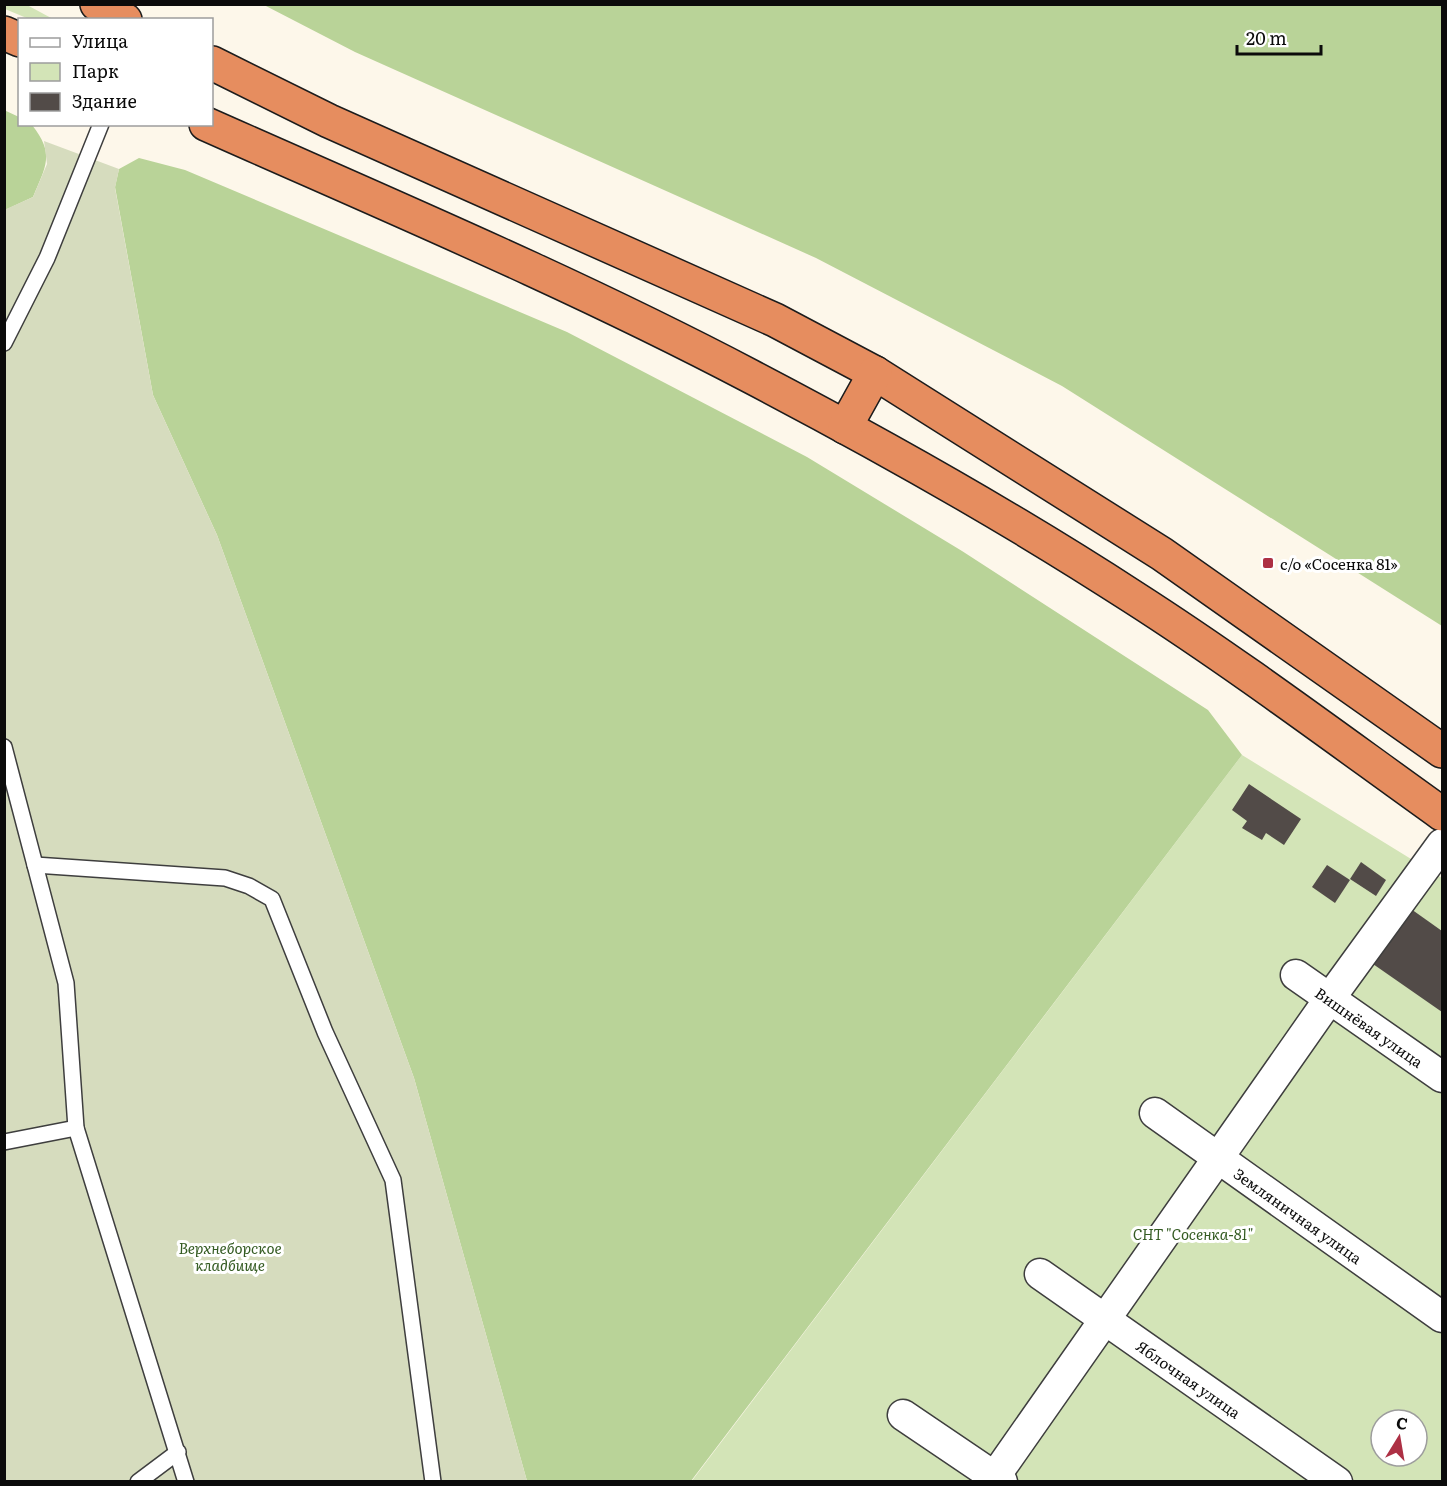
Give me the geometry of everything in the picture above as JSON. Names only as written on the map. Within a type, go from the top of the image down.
[{"type":"highway","points":[[97,4],[122,18]]},
{"type":"highway","points":[[4,33],[18,39]]},
{"type":"highway","points":[[213,63],[330,121],[775,320],[875,373],[1162,554],[1443,751]]},
{"type":"highway","points":[[210,126],[506,258],[668,334],[845,427],[984,506],[1133,597],[1443,814]]},
{"type":"highway","points":[[845,427],[875,373]]},
{"type":"street","points":[[903,1415],[996,1480],[1105,1318],[1330,998],[1443,844]]},
{"type":"street","name":"Вишнёвая улица","points":[[1296,975],[1443,1077]]},
{"type":"street","name":"Земляничная улица","points":[[1155,1113],[1443,1317]]},
{"type":"street","name":"Яблочная улица","points":[[1040,1274],[1337,1482]]},
{"type":"lane","points":[[4,343],[47,258],[100,126]]},
{"type":"lane","points":[[4,747],[12,801],[35,865],[66,983],[76,1128],[186,1482]]},
{"type":"lane","points":[[35,865],[225,878],[249,886],[272,899],[325,1032],[393,1180],[433,1482]]},
{"type":"lane","points":[[4,1142],[76,1128]]},
{"type":"lane","points":[[138,1482],[178,1452]]},
{"type":"green space","points":[[5,4],[27,5],[51,18],[27,18],[5,9]]},
{"type":"green space","points":[[264,5],[1442,5],[1442,626],[1062,386],[816,258],[355,52]]},
{"type":"green space","points":[[4,110],[18,117],[18,126],[33,126],[44,144],[46,152],[42,177],[33,197],[5,210]]},
{"type":"green space","name":"Верхнеборское кладбище","points":[[44,141],[119,169],[115,188],[153,395],[217,535],[414,1078],[527,1481],[5,1481],[4,210],[33,197],[47,164]]},
{"type":"green space","points":[[139,158],[185,170],[567,332],[807,457],[962,551],[1208,710],[1242,755],[691,1481],[527,1481],[414,1078],[217,535],[153,395],[115,187],[119,169]]},
{"type":"green space","name":"СНТ \"Сосенка-81\"","points":[[1242,755],[1442,878],[1442,1481],[691,1482]]},
{"type":"building","points":[[1249,784],[1301,819],[1284,845],[1266,833],[1262,840],[1242,828],[1247,821],[1232,810]]},
{"type":"building","points":[[1361,862],[1386,880],[1376,896],[1350,879]]},
{"type":"building","points":[[1327,865],[1350,880],[1335,903],[1312,887]]},
{"type":"building","points":[[1411,909],[1442,931],[1442,1012],[1373,964]]},
{"type":"place","name":"с/о «Сосенка 81»","points":[[1268,563]]}]
